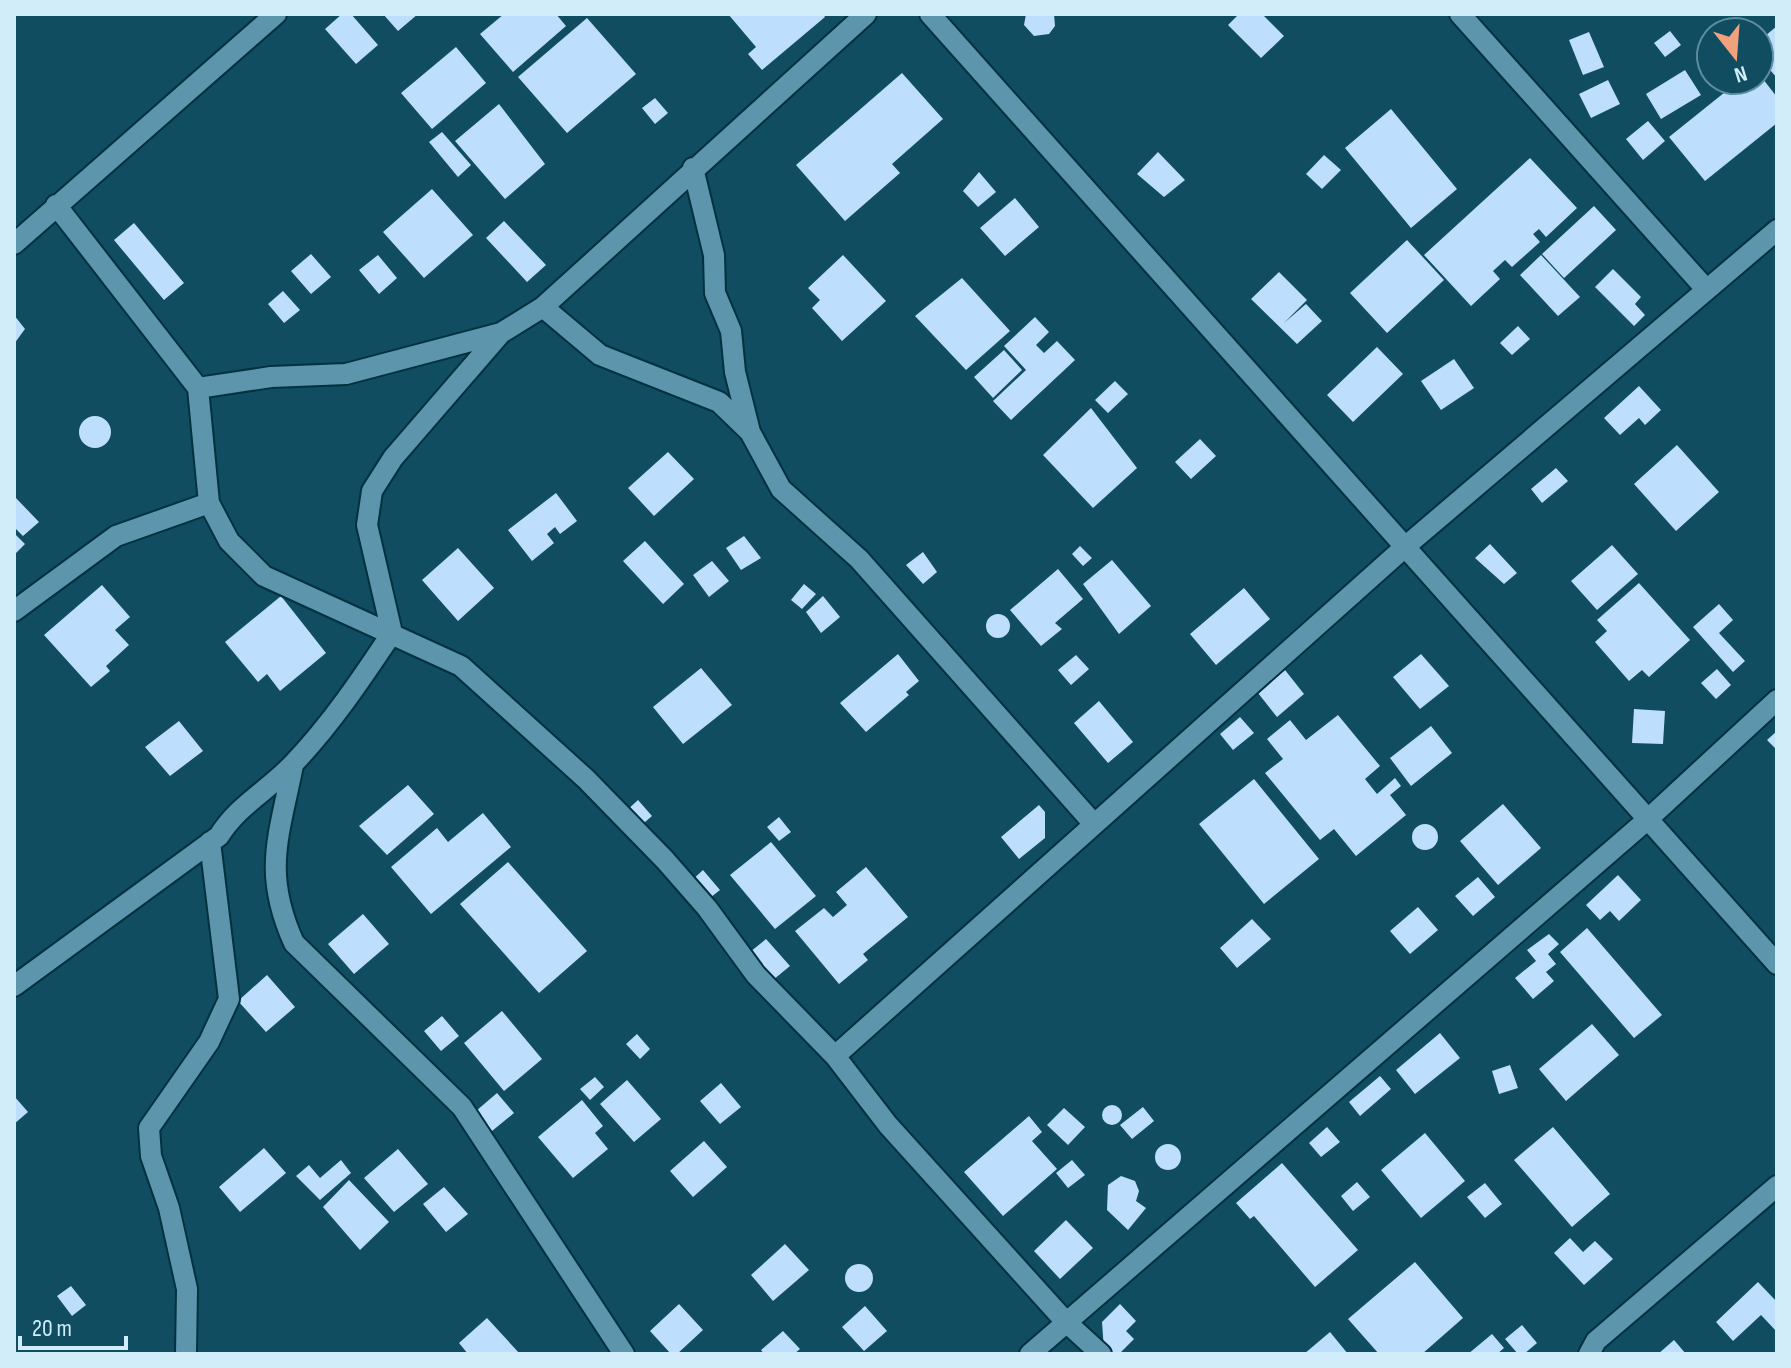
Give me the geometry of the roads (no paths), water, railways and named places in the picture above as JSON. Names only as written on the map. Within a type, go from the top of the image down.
[{"type":"street","points":[[14,244],[276,14]]},
{"type":"street","points":[[198,388],[271,377],[346,374],[501,333],[543,307],[866,14]]},
{"type":"street","points":[[930,14],[1777,964]]},
{"type":"street","points":[[1460,14],[1705,288]]},
{"type":"street","points":[[693,168],[714,255],[715,293],[731,331],[735,372],[750,432],[781,489],[859,559],[1093,823]]},
{"type":"street","points":[[56,205],[198,388],[209,503],[229,541],[264,576],[461,666],[586,779],[707,908],[756,975],[835,1056],[888,1125],[1065,1321],[1101,1354]]},
{"type":"street","points":[[835,1056],[1406,546],[1705,288],[1777,230]]},
{"type":"street","points":[[543,307],[600,355],[719,402],[750,432]]},
{"type":"street","points":[[14,986],[219,836],[232,814],[293,765],[360,681],[392,633],[367,525],[372,491],[393,458],[501,333]]},
{"type":"street","points":[[14,611],[116,536],[209,503]]},
{"type":"street","points":[[1030,1354],[1647,820],[1777,700]]},
{"type":"street","points":[[293,765],[273,869],[280,910],[294,943],[462,1107],[619,1352]]},
{"type":"street","points":[[186,1354],[187,1289],[169,1208],[151,1156],[149,1128],[209,1042],[229,999],[210,842]]},
{"type":"street","points":[[1588,1350],[1777,1186]]}]
